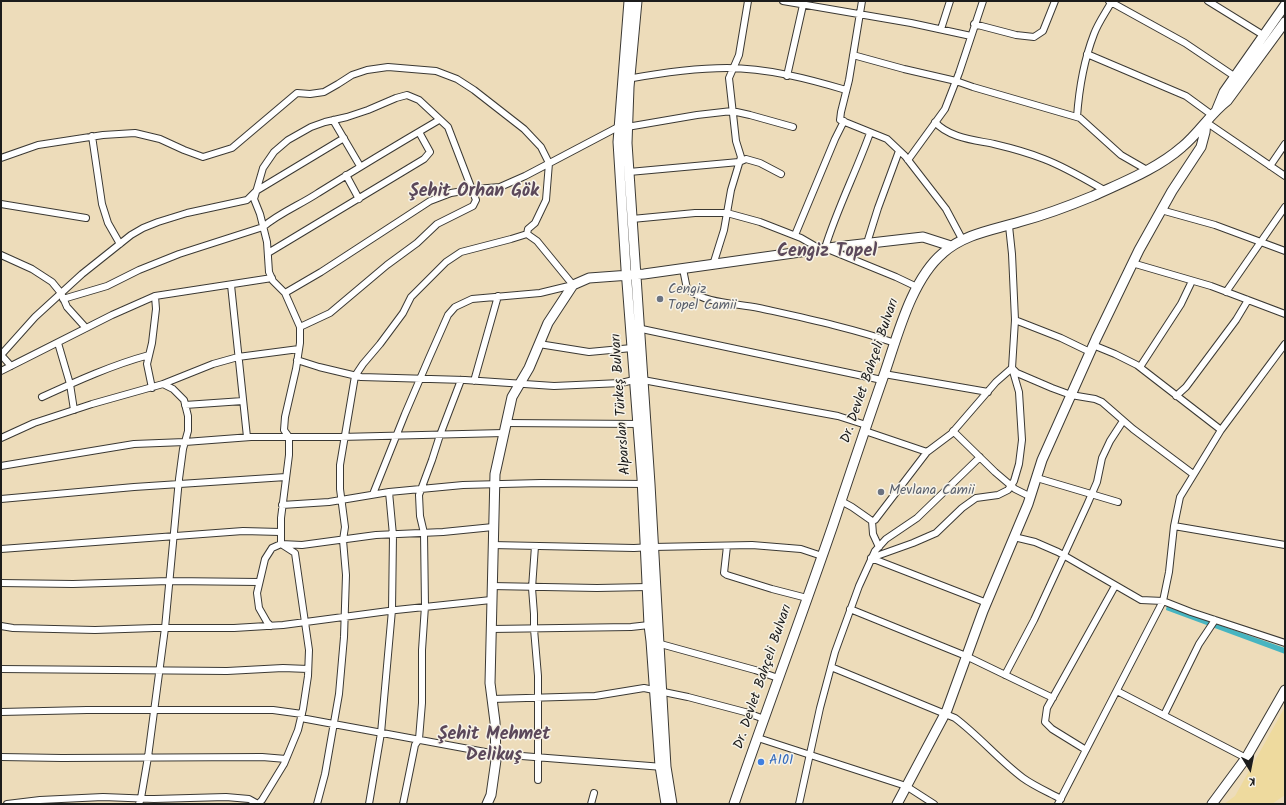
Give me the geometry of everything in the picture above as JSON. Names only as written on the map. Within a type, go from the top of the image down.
[{"type":"main road","name":"Alparslan Türkeş Bulvarı","points":[[627,79],[629,1]]},
{"type":"main road","name":"Alparslan Türkeş Bulvarı","points":[[631,275],[632,219],[623,127],[636,1]]},
{"type":"main road","name":"Dr. Devlet Bahçeli Bulvarı","points":[[1212,115],[1234,76],[1285,5]]},
{"type":"main road","name":"Dr. Devlet Bahçeli Bulvarı","points":[[734,804],[822,556],[895,343],[917,287],[926,270],[937,258],[962,239],[1065,208],[1147,170],[1181,148],[1212,115],[1228,101],[1285,22]]},
{"type":"main road","points":[[897,804],[945,714],[987,603],[1031,497],[1042,460],[1092,349],[1132,263],[1161,210],[1201,147],[1212,115]]},
{"type":"main road","name":"Alparslan Türkeş Bulvarı","points":[[623,127],[618,142],[635,327],[666,804]]},
{"type":"main road","points":[[487,804],[496,760],[495,722],[490,683],[491,586],[495,474],[512,397],[529,368],[548,323],[573,285],[589,278],[683,269],[867,243],[923,237],[951,246]]},
{"type":"main road","name":"Alparslan Türkeş Bulvarı","points":[[635,327],[632,348],[638,380]]},
{"type":"main road","name":"Alparslan Türkeş Bulvarı","points":[[650,547],[648,587],[649,625],[655,642]]},
{"type":"main road","points":[[1212,804],[1246,758],[1285,690]]},
{"type":"main road","name":"Alparslan Türkeş Bulvarı","points":[[663,767],[672,804]]},
{"type":"street","points":[[713,265],[724,230],[731,190],[741,157],[736,141],[729,78],[739,55],[748,1]]},
{"type":"street","points":[[783,1],[911,23],[971,36]]},
{"type":"street","points":[[862,1],[840,120],[887,140],[899,151],[908,160],[946,209],[962,239]]},
{"type":"street","points":[[940,29],[950,1]]},
{"type":"street","points":[[908,160],[944,109],[956,81],[982,1]]},
{"type":"street","points":[[974,24],[1016,35],[1034,37],[1043,31],[1055,1]]},
{"type":"street","points":[[1077,117],[1078,99],[1087,54],[1094,33],[1111,1],[1185,43],[1234,76]]},
{"type":"street","points":[[1208,1],[1263,35]]},
{"type":"street","points":[[787,76],[803,5]]},
{"type":"street","points":[[1087,54],[1186,96],[1212,115],[1270,166],[1285,176]]},
{"type":"street","points":[[853,55],[956,81],[1080,118],[1121,155],[1147,170]]},
{"type":"street","points":[[1,158],[38,145],[92,136],[135,134],[160,139],[203,157],[232,148],[297,94],[324,92],[352,75],[367,70],[388,67],[436,71],[457,79],[474,90],[524,129],[541,147],[549,163],[546,200],[535,223],[528,230],[527,234],[511,240],[461,252],[446,262],[411,297],[403,313],[355,376],[340,465],[345,527],[343,540],[346,575],[344,637],[339,694],[326,774],[317,804]]},
{"type":"street","points":[[627,79],[691,69],[734,68],[770,72],[828,84],[846,90]]},
{"type":"street","points":[[280,544],[282,505],[289,456],[289,437],[284,430],[285,417],[299,349],[300,327],[285,294],[269,272],[267,242],[254,199],[263,168],[274,152],[288,140],[311,127],[368,110],[407,95],[419,100],[448,127],[476,200],[473,206],[437,224],[417,243],[330,313],[300,327]]},
{"type":"street","points":[[285,294],[430,201],[451,193],[472,189],[500,187],[623,127],[732,111],[793,127]]},
{"type":"street","points":[[333,120],[360,166]]},
{"type":"street","points":[[62,296],[107,286],[139,270],[179,254],[263,227],[360,166],[439,120]]},
{"type":"street","points":[[795,235],[834,139],[844,121]]},
{"type":"street","points":[[935,122],[940,128],[960,136],[996,144],[1045,159],[1088,180],[1104,190]]},
{"type":"street","points":[[268,254],[424,159],[430,152],[419,132]]},
{"type":"street","points":[[822,249],[870,133]]},
{"type":"street","points":[[92,136],[102,204],[108,224],[120,244]]},
{"type":"street","points":[[10,366],[1,355],[35,317],[62,296],[82,274],[143,228],[187,213],[247,200],[256,191],[344,138]]},
{"type":"street","points":[[1270,166],[1285,144]]},
{"type":"street","points":[[867,243],[899,151]]},
{"type":"street","points":[[628,172],[739,162],[746,159],[760,163],[781,174]]},
{"type":"street","points":[[346,176],[359,199]]},
{"type":"street","points":[[1,204],[86,218]]},
{"type":"street","points":[[1226,292],[1285,207]]},
{"type":"street","points":[[1161,210],[1215,225],[1285,251]]},
{"type":"street","points":[[632,219],[727,213],[760,222],[795,235],[822,249],[896,277],[917,287]]},
{"type":"street","points":[[871,558],[914,543],[936,533],[962,508],[976,498],[998,495],[1008,490],[1012,486],[1019,464],[1022,440],[1019,392],[1012,368],[1015,320],[1012,254],[1009,226]]},
{"type":"street","points":[[373,494],[396,435],[448,315],[455,308],[472,299],[540,293],[573,285],[537,241],[527,234]]},
{"type":"street","points":[[1,255],[32,269],[52,282],[62,296],[67,307],[86,328]]},
{"type":"street","points":[[1132,263],[1226,292],[1285,314]]},
{"type":"street","points":[[683,269],[687,289],[694,295],[817,322],[878,337],[895,343]]},
{"type":"street","points":[[1,371],[112,315],[156,296],[272,278]]},
{"type":"street","points":[[1140,367],[1181,304],[1192,281]]},
{"type":"street","points":[[231,285],[247,437]]},
{"type":"street","points":[[152,388],[147,364],[152,342],[156,296]]},
{"type":"street","points":[[474,381],[498,296]]},
{"type":"street","points":[[1176,396],[1186,387],[1236,320],[1248,300]]},
{"type":"street","points":[[1015,320],[1092,349],[1115,354],[1140,367],[1221,430]]},
{"type":"street","points":[[635,327],[883,377],[988,392]]},
{"type":"street","points":[[58,343],[70,384],[74,410]]},
{"type":"street","points":[[539,344],[589,352],[632,348]]},
{"type":"street","points":[[831,667],[955,718],[972,730],[990,749],[1023,779],[1059,801],[1163,601],[1169,572],[1174,526],[1180,497],[1221,430],[1285,344]]},
{"type":"street","points":[[1,438],[34,423],[152,388],[213,364],[238,357],[299,349]]},
{"type":"street","points":[[42,397],[123,362],[150,355]]},
{"type":"street","points":[[297,360],[362,378],[461,380],[554,386],[621,383],[638,380],[838,416],[927,452]]},
{"type":"street","points":[[872,521],[927,452],[953,431],[996,382],[1012,368]]},
{"type":"street","points":[[1012,368],[1017,373],[1052,388],[1071,395],[1095,399],[1102,402],[1123,421],[1194,474]]},
{"type":"street","points":[[403,804],[415,745],[419,739],[422,703],[422,650],[425,606],[424,533],[420,516],[419,495],[440,434],[461,380]]},
{"type":"street","points":[[140,801],[148,757],[165,628],[179,484],[188,431],[188,416],[184,400],[173,389],[163,384]]},
{"type":"street","points":[[186,404],[243,401]]},
{"type":"street","points":[[1005,675],[1034,620],[1097,482],[1102,458],[1110,441],[1123,421]]},
{"type":"street","points":[[506,423],[642,424]]},
{"type":"street","points":[[953,431],[995,472],[1012,486],[1031,497]]},
{"type":"street","points":[[1,466],[134,444],[247,437],[345,437],[504,433]]},
{"type":"street","points":[[799,804],[820,708],[831,667],[850,609],[871,558],[886,539],[917,518],[980,457]]},
{"type":"street","points":[[1,499],[80,491],[286,477]]},
{"type":"street","points":[[1037,478],[1118,502]]},
{"type":"street","points":[[282,505],[342,500],[388,492],[494,484],[646,484]]},
{"type":"street","points":[[369,804],[381,733],[392,610],[393,535],[388,492]]},
{"type":"street","points":[[841,501],[872,521]]},
{"type":"street","points":[[872,521],[873,534],[879,547]]},
{"type":"street","points":[[1174,526],[1285,545]]},
{"type":"street","points":[[271,626],[259,608],[257,593],[265,559],[272,548],[280,544],[302,545],[376,535],[424,533],[493,527]]},
{"type":"street","points":[[1,549],[243,531],[280,532]]},
{"type":"street","points":[[1014,537],[1035,542],[1064,555],[1141,600],[1163,601],[1214,620],[1285,643]]},
{"type":"street","points":[[7,804],[40,800],[103,797],[140,801],[226,797],[249,799],[258,804],[262,800],[286,759],[298,730],[308,669],[309,650],[295,553],[280,544]]},
{"type":"street","points":[[492,546],[650,547],[752,545],[801,549],[822,556]]},
{"type":"street","points":[[535,546],[532,588],[538,676],[538,780]]},
{"type":"street","points":[[727,546],[724,573],[727,575],[772,590],[807,598]]},
{"type":"street","points":[[871,558],[987,603]]},
{"type":"street","points":[[1,583],[73,584],[169,581],[259,582]]},
{"type":"street","points":[[491,586],[532,588],[648,587]]},
{"type":"street","points":[[1086,750],[1052,729],[1045,722],[1048,708],[1053,698],[1115,586]]},
{"type":"street","points":[[1,626],[13,628],[95,630],[234,628],[271,626],[425,606],[491,600]]},
{"type":"street","points":[[850,609],[966,656],[1053,698]]},
{"type":"street","points":[[1164,715],[1199,644],[1214,620]]},
{"type":"street","points":[[491,629],[631,627],[649,625]]},
{"type":"street","points":[[655,642],[755,670],[778,678]]},
{"type":"street","points":[[1,669],[227,671],[284,668],[308,669]]},
{"type":"street","points":[[492,699],[595,696],[644,688],[731,708],[764,719]]},
{"type":"street","points":[[1117,691],[1246,758]]},
{"type":"street","points":[[1,712],[87,710],[273,710],[333,725],[419,739],[496,754],[663,767]]},
{"type":"street","points":[[758,738],[906,786],[934,804]]},
{"type":"street","points":[[1,757],[262,757],[286,759]]},
{"type":"street","points":[[591,804],[594,793]]},
{"type":"sand","points":[[1285,707],[1285,795],[1272,804],[1224,804],[1235,796]]},
{"type":"water","points":[[1167,604],[1205,620],[1285,648],[1285,654],[1166,610]]},
{"type":"place","name":"Cengiz Topel Camii","points":[[660,299]]},
{"type":"place","name":"Mevlana Camii","points":[[881,492]]},
{"type":"place","name":"A101","points":[[761,762]]},
{"type":"district","name":"Şehit Orhan Gök","points":[[474,193]]},
{"type":"district","name":"Cengiz Topel","points":[[827,253]]},
{"type":"district","name":"Şehit Mehmet Delikuş","points":[[494,746]]}]
